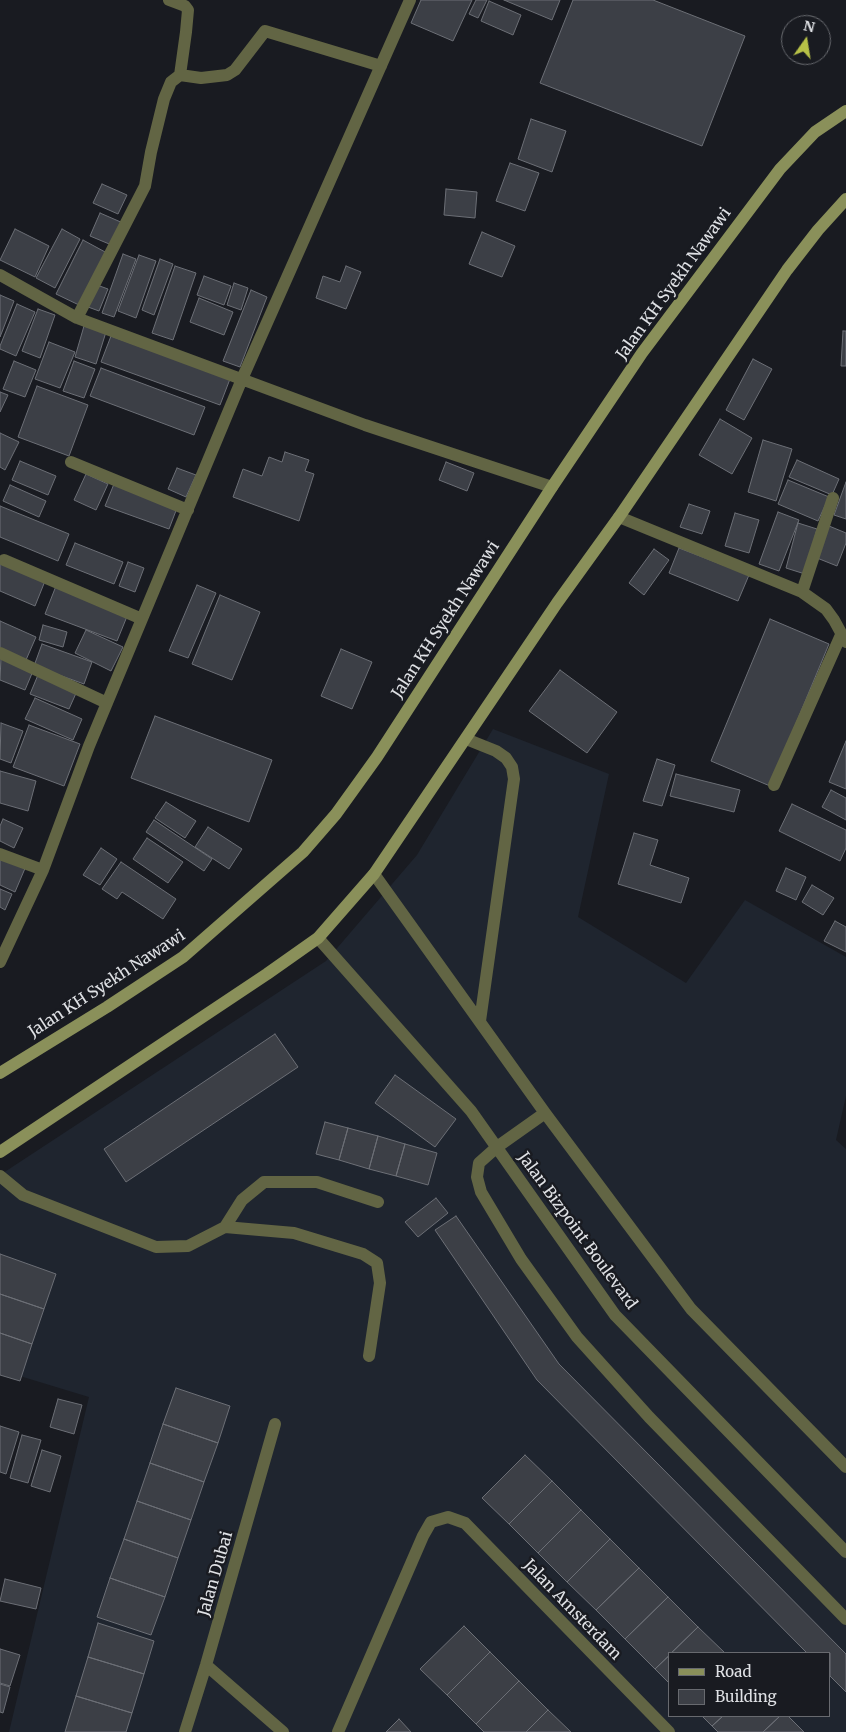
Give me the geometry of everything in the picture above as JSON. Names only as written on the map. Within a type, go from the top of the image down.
[{"type":"main road","name":"Jalan KH Syekh Nawawi","points":[[0,1073],[107,1007],[182,957],[303,852],[336,814],[377,757],[552,487],[642,353],[780,169],[815,132],[846,111]]},
{"type":"main road","points":[[0,1152],[251,985],[318,938],[374,874],[557,603],[619,517],[787,270],[818,230],[846,199]]},
{"type":"street","points":[[77,318],[145,186],[164,99],[171,82],[180,75],[188,10],[185,6],[169,0]]},
{"type":"street","points":[[0,962],[43,870],[89,746],[242,379],[410,0]]},
{"type":"street","points":[[180,75],[201,78],[227,75],[235,70],[265,31],[381,66]]},
{"type":"street","points":[[0,275],[77,318],[365,425],[552,487]]},
{"type":"street","points":[[71,462],[188,510]]},
{"type":"street","points":[[802,592],[833,498]]},
{"type":"street","points":[[619,517],[802,592],[826,609],[834,620],[844,639],[774,785]]},
{"type":"street","points":[[4,560],[142,619]]},
{"type":"street","points":[[0,653],[107,703]]},
{"type":"street","points":[[466,739],[496,751],[506,758],[512,767],[514,780],[480,1022]]},
{"type":"street","points":[[0,854],[43,870]]},
{"type":"street","points":[[374,874],[545,1113],[691,1309],[846,1468]]},
{"type":"street","name":"Jalan Bizpoint Boulevard","points":[[318,938],[471,1111],[615,1315],[846,1552]]},
{"type":"street","points":[[545,1113],[497,1147],[479,1163],[477,1177],[481,1192],[521,1259],[577,1337],[649,1417],[846,1619]]},
{"type":"street","points":[[0,1176],[23,1196],[156,1246],[188,1246],[225,1227],[242,1200],[264,1182],[317,1182],[378,1202]]},
{"type":"street","points":[[225,1227],[294,1233],[363,1254],[377,1263],[380,1282],[369,1356]]},
{"type":"street","name":"Jalan Dubai","points":[[185,1732],[275,1424]]},
{"type":"street","name":"Jalan Amsterdam","points":[[338,1732],[423,1536],[431,1522],[448,1517],[465,1523],[669,1732]]},
{"type":"street","points":[[206,1665],[283,1732]]},
{"type":"shaded area","points":[[493,729],[609,774],[578,917],[686,983],[745,900],[846,957],[846,1096],[836,1140],[846,1149],[846,1732],[9,1732],[89,1397],[0,1370],[0,1175],[326,961],[417,855]]},
{"type":"building","points":[[421,0],[472,0],[453,41],[411,23]]},
{"type":"building","points":[[476,0],[487,0],[478,18],[469,14]]},
{"type":"building","points":[[504,0],[560,0],[552,20]]},
{"type":"building","points":[[573,0],[653,0],[745,36],[702,146],[540,83]]},
{"type":"building","points":[[489,1],[521,15],[513,35],[481,21]]},
{"type":"building","points":[[531,119],[566,131],[552,172],[518,159]]},
{"type":"building","points":[[510,163],[539,173],[525,211],[496,201]]},
{"type":"building","points":[[102,184],[127,195],[118,214],[93,203]]},
{"type":"building","points":[[446,189],[477,192],[475,218],[444,215]]},
{"type":"building","points":[[100,213],[123,223],[114,246],[90,236]]},
{"type":"building","points":[[15,229],[49,246],[35,277],[0,260]]},
{"type":"building","points":[[62,229],[80,239],[55,288],[36,278]]},
{"type":"building","points":[[482,232],[515,246],[502,277],[469,264]]},
{"type":"building","points":[[83,240],[107,253],[79,305],[56,294]]},
{"type":"building","points":[[123,254],[136,259],[114,317],[102,313]]},
{"type":"building","points":[[139,255],[156,261],[136,318],[118,311]]},
{"type":"building","points":[[160,259],[173,264],[154,315],[142,310]]},
{"type":"building","points":[[175,266],[196,273],[173,340],[152,333]]},
{"type":"building","points":[[346,266],[361,272],[346,309],[316,298],[323,276],[340,282]]},
{"type":"building","points":[[204,276],[231,286],[224,305],[197,295]]},
{"type":"building","points":[[234,283],[248,288],[241,310],[227,305]]},
{"type":"building","points":[[97,285],[108,289],[99,311],[88,307]]},
{"type":"building","points":[[251,290],[267,297],[240,367],[223,361]]},
{"type":"building","points":[[0,295],[14,301],[0,337]]},
{"type":"building","points":[[199,298],[233,312],[224,335],[190,322]]},
{"type":"building","points":[[17,304],[35,312],[16,356],[0,349],[0,346]]},
{"type":"building","points":[[38,309],[55,315],[40,358],[22,351]]},
{"type":"building","points":[[84,326],[106,332],[96,364],[75,357]]},
{"type":"building","points":[[843,331],[846,331],[846,366],[841,366]]},
{"type":"building","points":[[111,336],[230,379],[220,405],[101,362]]},
{"type":"building","points":[[49,342],[75,352],[60,388],[35,379]]},
{"type":"building","points":[[753,359],[772,369],[744,420],[726,410]]},
{"type":"building","points":[[14,361],[36,370],[25,397],[3,389]]},
{"type":"building","points":[[74,361],[95,369],[84,398],[63,391]]},
{"type":"building","points":[[101,368],[205,407],[194,435],[90,396]]},
{"type":"building","points":[[37,386],[88,405],[69,456],[18,437]]},
{"type":"building","points":[[0,392],[8,395],[0,412]]},
{"type":"building","points":[[720,419],[752,438],[732,474],[699,455]]},
{"type":"building","points":[[0,433],[19,442],[5,470],[0,467]]},
{"type":"building","points":[[763,440],[792,449],[776,501],[748,492]]},
{"type":"building","points":[[285,452],[309,460],[305,471],[314,474],[299,521],[233,497],[243,469],[262,476],[269,457],[282,462]]},
{"type":"building","points":[[797,460],[839,479],[832,495],[789,477]]},
{"type":"building","points":[[20,461],[56,476],[48,495],[12,480]]},
{"type":"building","points":[[446,462],[474,473],[467,491],[439,480]]},
{"type":"building","points":[[177,468],[196,475],[186,497],[168,489]]},
{"type":"building","points":[[86,474],[108,484],[96,510],[74,500]]},
{"type":"building","points":[[788,480],[829,497],[818,521],[778,504]]},
{"type":"building","points":[[846,482],[846,519],[834,515]]},
{"type":"building","points":[[114,484],[177,508],[169,529],[105,506]]},
{"type":"building","points":[[10,485],[46,501],[39,517],[3,501]]},
{"type":"building","points":[[689,504],[710,511],[702,534],[680,527]]},
{"type":"building","points":[[0,506],[69,534],[58,561],[0,537]]},
{"type":"building","points":[[778,512],[799,520],[779,571],[759,564]]},
{"type":"building","points":[[735,513],[759,520],[749,553],[725,546]]},
{"type":"building","points":[[798,523],[817,529],[805,574],[786,568]]},
{"type":"building","points":[[829,526],[846,533],[846,543],[837,566],[817,558]]},
{"type":"building","points":[[75,543],[123,562],[114,584],[66,565]]},
{"type":"building","points":[[679,548],[749,575],[738,601],[669,573]]},
{"type":"building","points":[[654,549],[669,560],[644,595],[629,583]]},
{"type":"building","points":[[0,562],[45,581],[35,606],[0,591]]},
{"type":"building","points":[[128,562],[144,568],[135,592],[119,586]]},
{"type":"building","points":[[197,585],[216,593],[188,658],[169,651]]},
{"type":"building","points":[[56,586],[128,614],[117,641],[45,614]]},
{"type":"building","points":[[220,595],[260,612],[232,680],[192,664]]},
{"type":"building","points":[[770,619],[829,644],[770,786],[711,761]]},
{"type":"building","points":[[0,621],[36,637],[26,660],[0,649]]},
{"type":"building","points":[[43,625],[67,632],[63,647],[39,640]]},
{"type":"building","points":[[86,630],[123,647],[111,671],[75,653]]},
{"type":"building","points":[[42,644],[92,662],[84,684],[34,666]]},
{"type":"building","points":[[341,649],[372,662],[352,709],[321,696]]},
{"type":"building","points":[[1,657],[33,671],[25,690],[0,680]]},
{"type":"building","points":[[560,670],[617,712],[587,753],[529,711]]},
{"type":"building","points":[[38,675],[77,691],[69,709],[30,694]]},
{"type":"building","points":[[35,698],[82,719],[73,740],[25,719]]},
{"type":"building","points":[[155,716],[272,760],[249,822],[131,778]]},
{"type":"building","points":[[1,723],[23,731],[11,763],[0,759]]},
{"type":"building","points":[[29,725],[80,744],[64,786],[13,767]]},
{"type":"building","points":[[846,741],[846,789],[829,782]]},
{"type":"building","points":[[657,759],[675,765],[662,806],[643,801]]},
{"type":"building","points":[[0,771],[36,781],[28,811],[0,803]]},
{"type":"building","points":[[676,774],[740,790],[734,812],[670,796]]},
{"type":"building","points":[[831,790],[846,798],[846,820],[822,807]]},
{"type":"building","points":[[166,802],[196,821],[185,838],[155,818]]},
{"type":"building","points":[[792,804],[846,830],[846,848],[840,861],[779,831]]},
{"type":"building","points":[[3,819],[23,828],[14,848],[0,841],[0,826]]},
{"type":"building","points":[[154,820],[212,859],[204,871],[146,832]]},
{"type":"building","points":[[208,827],[242,849],[229,869],[195,847]]},
{"type":"building","points":[[634,833],[658,840],[650,865],[689,878],[681,903],[618,884]]},
{"type":"building","points":[[147,838],[183,862],[168,883],[133,859]]},
{"type":"building","points":[[101,848],[117,859],[100,885],[83,875]]},
{"type":"building","points":[[0,855],[26,866],[15,892],[0,885]]},
{"type":"building","points":[[121,862],[176,899],[163,919],[122,892],[117,899],[102,889]]},
{"type":"building","points":[[786,868],[806,877],[796,900],[776,891]]},
{"type":"building","points":[[812,885],[834,898],[823,915],[802,902]]},
{"type":"building","points":[[0,889],[12,894],[5,910],[0,907]]},
{"type":"building","points":[[835,921],[846,927],[846,952],[824,941]]},
{"type":"building","points":[[275,1034],[298,1067],[126,1182],[104,1149]]},
{"type":"building","points":[[395,1075],[456,1119],[435,1147],[375,1103]]},
{"type":"building","points":[[325,1122],[348,1128],[339,1160],[316,1154]]},
{"type":"building","points":[[348,1128],[378,1136],[369,1169],[339,1160]]},
{"type":"building","points":[[378,1136],[405,1144],[396,1176],[369,1169]]},
{"type":"building","points":[[405,1144],[437,1153],[428,1185],[396,1176]]},
{"type":"building","points":[[436,1198],[448,1213],[418,1237],[405,1222]]},
{"type":"building","points":[[456,1216],[559,1364],[846,1654],[846,1692],[831,1677],[831,1652],[806,1652],[537,1380],[435,1230]]},
{"type":"building","points":[[0,1254],[56,1274],[44,1309],[0,1294]]},
{"type":"building","points":[[0,1294],[44,1309],[32,1344],[0,1333]]},
{"type":"building","points":[[0,1333],[32,1344],[20,1381],[0,1375]]},
{"type":"building","points":[[176,1388],[230,1406],[218,1443],[163,1424]]},
{"type":"building","points":[[58,1399],[82,1405],[74,1434],[50,1427]]},
{"type":"building","points":[[163,1424],[218,1443],[204,1482],[150,1463]]},
{"type":"building","points":[[0,1426],[19,1432],[6,1474],[0,1472]]},
{"type":"building","points":[[22,1435],[41,1440],[28,1483],[10,1478]]},
{"type":"building","points":[[42,1450],[61,1456],[50,1492],[31,1486]]},
{"type":"building","points":[[525,1455],[552,1481],[509,1524],[482,1498]]},
{"type":"building","points":[[150,1463],[204,1482],[191,1520],[137,1501]]},
{"type":"building","points":[[552,1481],[581,1510],[538,1553],[509,1524]]},
{"type":"building","points":[[137,1501],[191,1520],[178,1558],[124,1539]]},
{"type":"building","points":[[581,1510],[610,1539],[567,1582],[538,1553]]},
{"type":"building","points":[[124,1539],[178,1558],[165,1597],[110,1578]]},
{"type":"building","points":[[610,1539],[639,1568],[596,1610],[567,1582]]},
{"type":"building","points":[[639,1568],[668,1597],[625,1639],[596,1610]]},
{"type":"building","points":[[110,1578],[165,1597],[151,1635],[97,1617]]},
{"type":"building","points":[[5,1579],[41,1588],[36,1609],[0,1601]]},
{"type":"building","points":[[668,1597],[698,1627],[672,1652],[668,1652],[668,1656],[655,1669],[625,1639]]},
{"type":"building","points":[[98,1623],[154,1641],[144,1674],[88,1657]]},
{"type":"building","points":[[464,1626],[490,1652],[447,1695],[420,1669]]},
{"type":"building","points":[[698,1627],[724,1652],[672,1652]]},
{"type":"building","points":[[0,1649],[20,1655],[10,1686],[0,1683]]},
{"type":"building","points":[[490,1652],[519,1681],[476,1724],[447,1695]]},
{"type":"building","points":[[88,1657],[144,1674],[132,1713],[76,1696]]},
{"type":"building","points":[[668,1657],[668,1682],[655,1669]]},
{"type":"building","points":[[519,1681],[548,1710],[526,1732],[484,1732],[476,1724]]},
{"type":"building","points":[[0,1684],[10,1687],[3,1713],[0,1712]]},
{"type":"building","points":[[76,1696],[132,1713],[126,1732],[65,1732]]},
{"type":"building","points":[[548,1710],[571,1732],[526,1732]]},
{"type":"building","points":[[703,1717],[722,1717],[712,1726]]},
{"type":"building","points":[[722,1717],[779,1717],[763,1732],[718,1732],[712,1726]]},
{"type":"building","points":[[779,1717],[789,1717],[804,1732],[763,1732]]},
{"type":"building","points":[[399,1719],[411,1732],[386,1732]]}]
